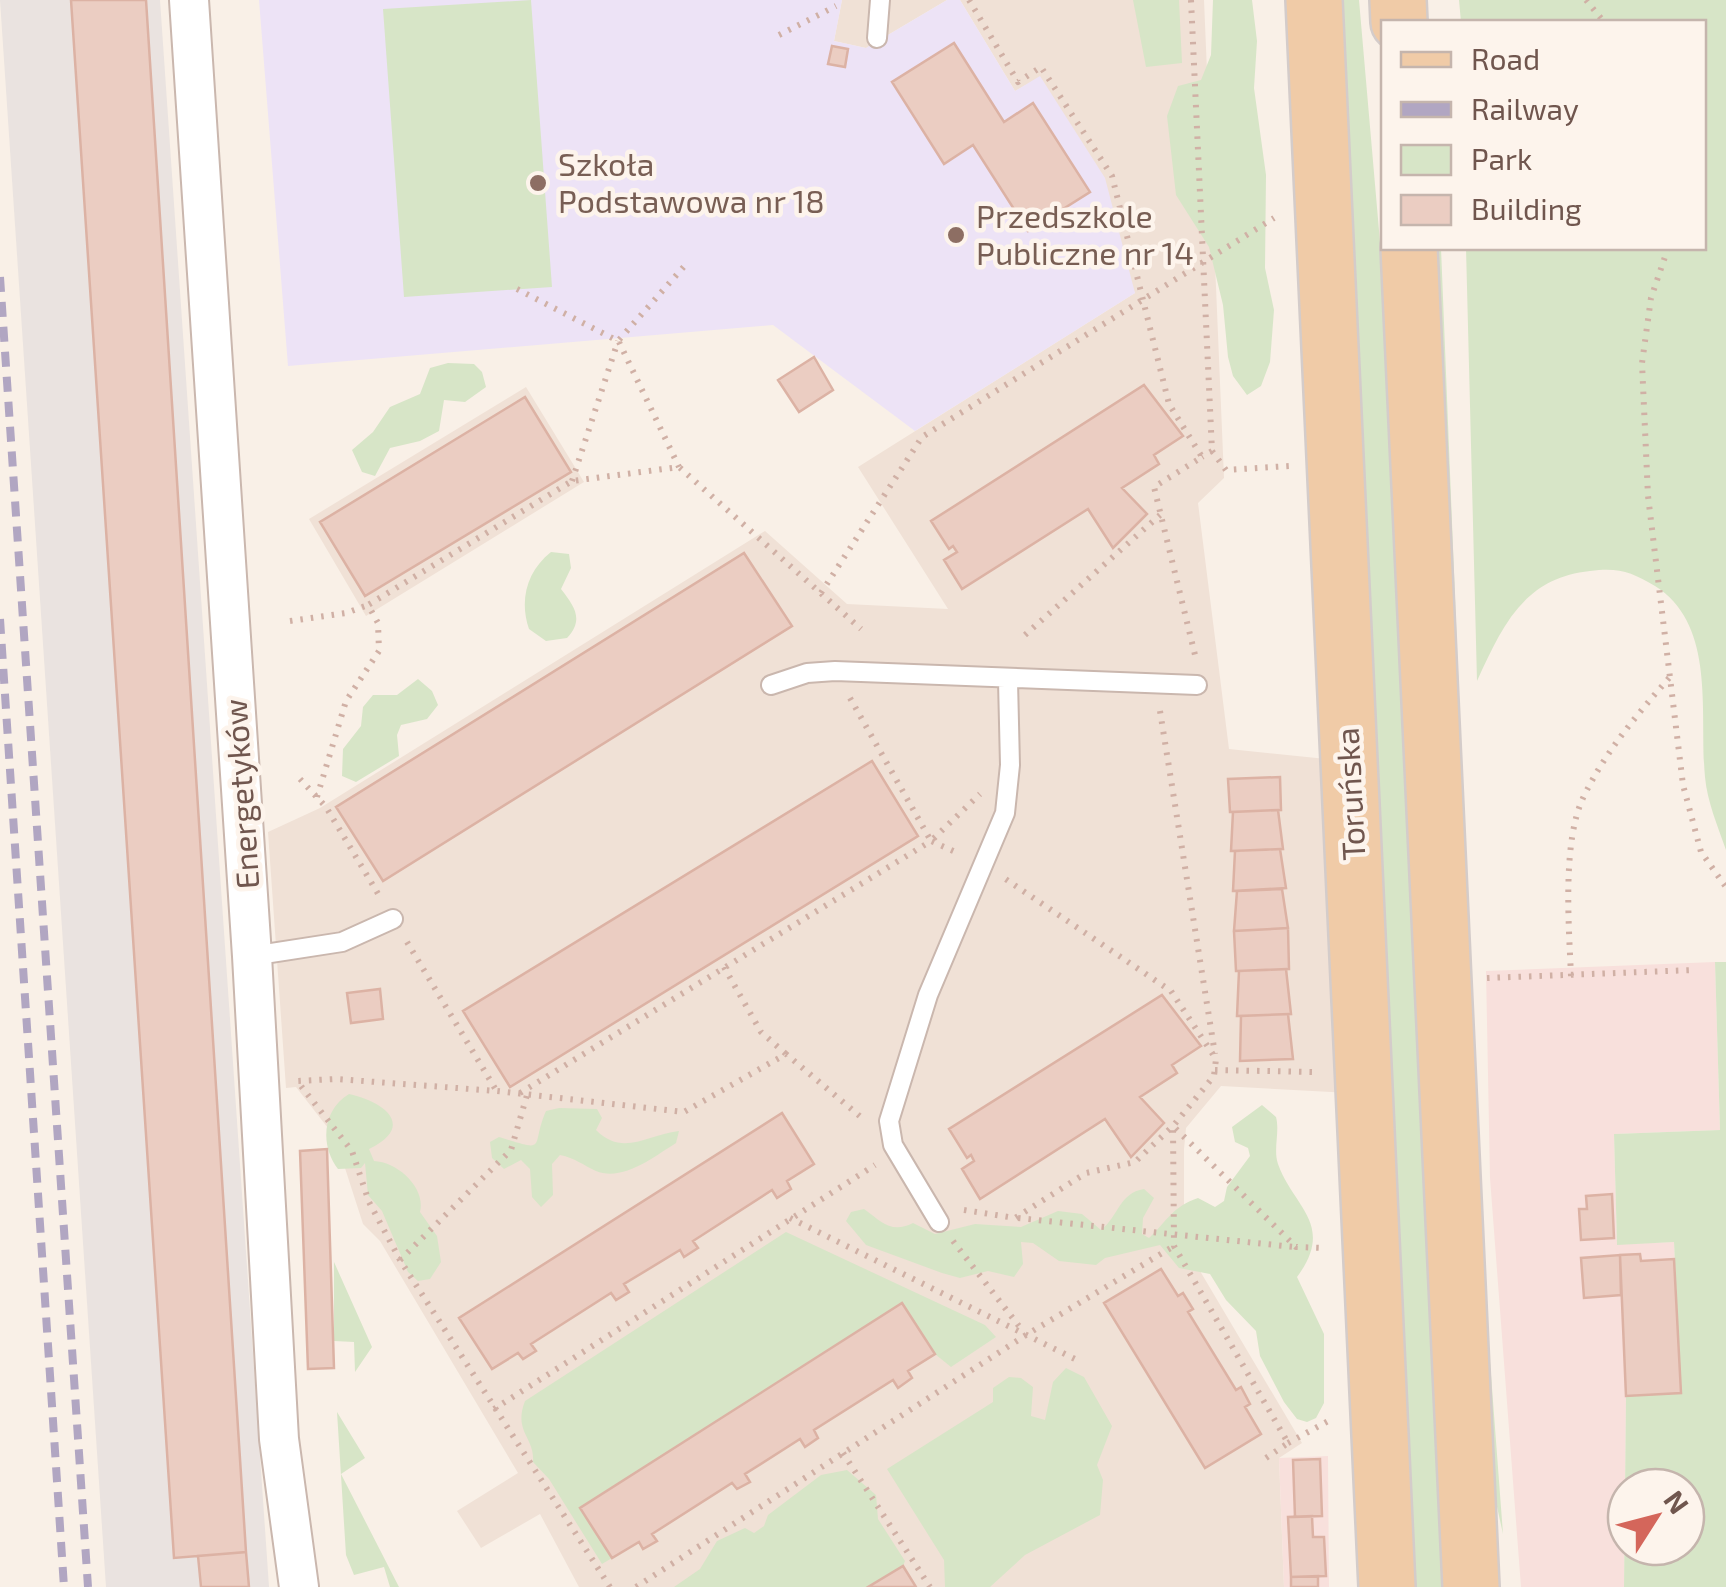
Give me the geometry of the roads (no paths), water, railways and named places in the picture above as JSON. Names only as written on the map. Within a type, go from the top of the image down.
[{"type":"main road","name":"Toruńska","points":[[1314,0],[1387,1587]]},
{"type":"main road","points":[[1409,250],[1470,1587]]},
{"type":"street","name":"Energetyków","points":[[189,0],[252,956],[279,1439],[299,1587]]},
{"type":"lane","points":[[877,38],[880,0]]},
{"type":"lane","points":[[772,685],[807,673],[835,670],[1197,685]]},
{"type":"lane","points":[[938,1222],[895,1148],[892,1109],[934,980],[1006,813],[1010,765],[1008,680]]},
{"type":"lane","points":[[252,956],[342,942],[393,919]]},
{"type":"railway","points":[[0,277],[88,1587]]},
{"type":"railway","points":[[0,619],[64,1587]]},
{"type":"place","name":"Szkoła Podstawowa nr 18","points":[[538,183]]},
{"type":"place","name":"Przedszkole Publiczne nr 14","points":[[956,235]]}]
